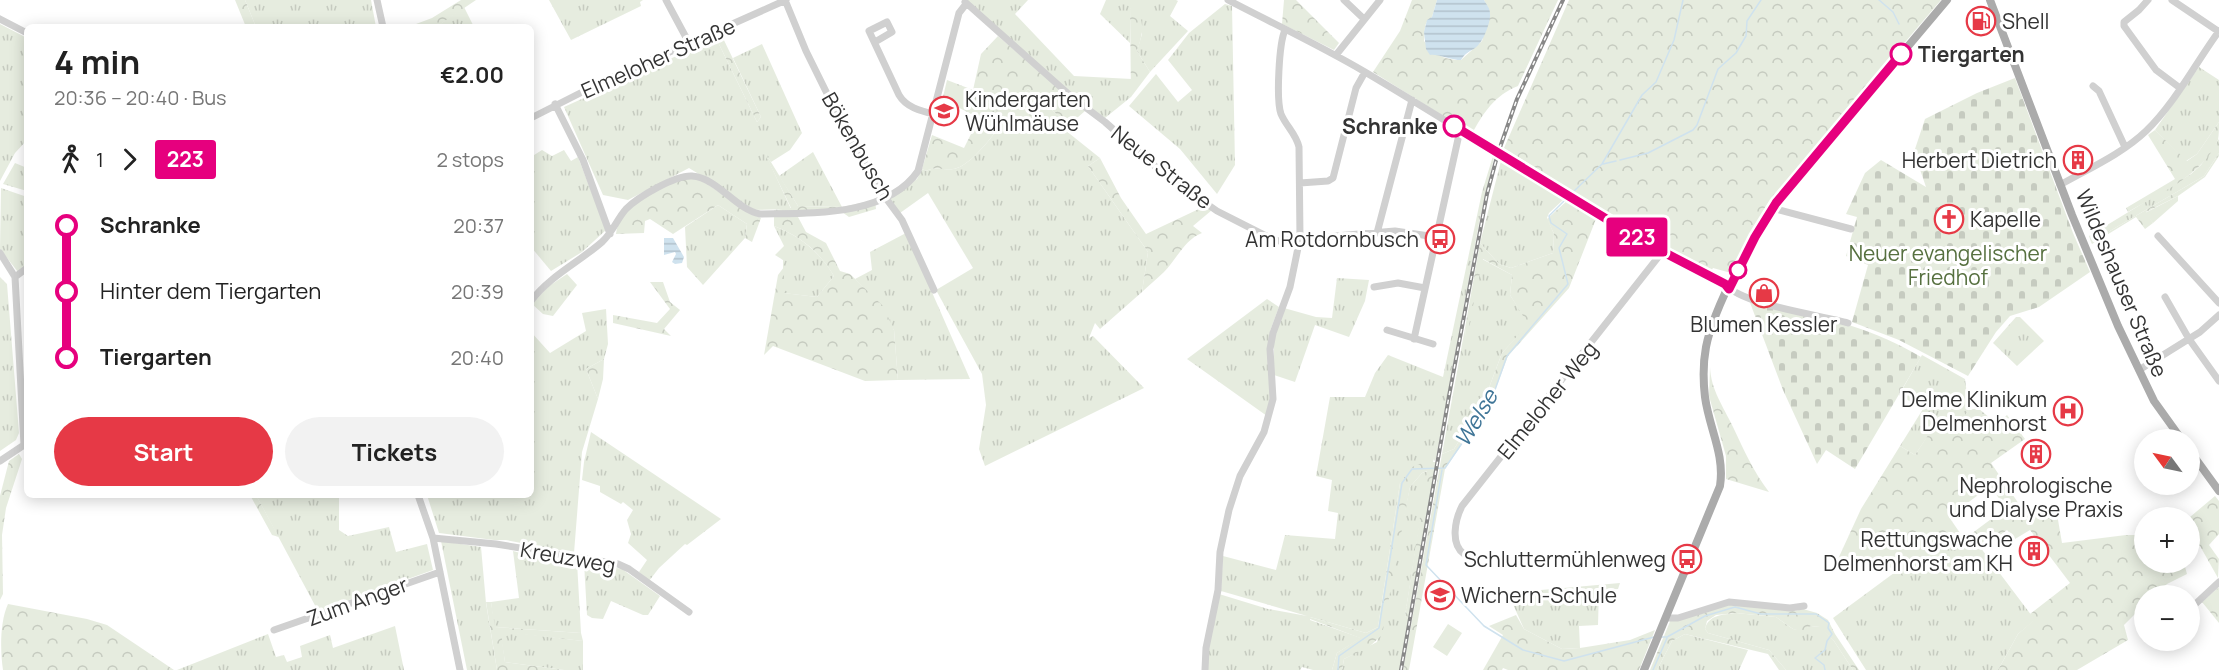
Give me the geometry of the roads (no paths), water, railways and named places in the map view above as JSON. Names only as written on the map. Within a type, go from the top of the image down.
[{"type":"main road","points":[[1644,670],[1720,486],[1722,464],[1706,398],[1704,365],[1709,336],[1729,289],[1772,208],[1947,0]]},
{"type":"main road","name":"Wildeshauser Straße","points":[[1990,0],[2060,185],[2139,370],[2154,401],[2174,429]]},
{"type":"main road","points":[[2200,465],[2219,491]]},
{"type":"street","points":[[378,0],[382,24]]},
{"type":"street","points":[[666,0],[689,43]]},
{"type":"street","name":"Elmeloher Straße","points":[[534,116],[555,104],[786,0]]},
{"type":"street","name":"Bökenbusch","points":[[786,0],[807,51],[841,122],[885,197],[902,220],[934,290]]},
{"type":"street","points":[[1230,0],[1336,55],[1563,194],[1663,252],[1725,284],[1729,289],[1761,303],[1848,323]]},
{"type":"street","points":[[1344,0],[1364,19]]},
{"type":"street","points":[[1336,55],[1380,0]]},
{"type":"street","points":[[2148,0],[2124,22],[2124,26],[2156,70],[2180,88]]},
{"type":"street","points":[[2060,185],[2125,147],[2146,131],[2180,88],[2219,31],[2172,0]]},
{"type":"street","points":[[534,298],[546,284],[610,234],[628,207],[675,179],[690,176],[702,178],[746,209],[760,214],[858,209],[885,197],[914,178],[934,114],[959,14],[965,2]]},
{"type":"street","name":"Neue Straße","points":[[965,2],[1073,98],[1105,122],[1164,174],[1206,204],[1276,241],[1395,231],[1436,237]]},
{"type":"street","points":[[0,19],[24,31]]},
{"type":"street","points":[[1205,670],[1206,648],[1218,590],[1220,552],[1235,489],[1264,432],[1269,417],[1273,399],[1270,349],[1273,333],[1290,288],[1300,238],[1299,143],[1279,106],[1280,60],[1285,30]]},
{"type":"street","points":[[874,42],[903,101],[914,108],[934,114]]},
{"type":"street","points":[[1300,183],[1328,181],[1333,178],[1356,88],[1365,72]]},
{"type":"street","points":[[2093,86],[2099,91],[2125,147]]},
{"type":"street","points":[[1377,233],[1412,100]]},
{"type":"street","points":[[555,104],[583,160],[610,234]]},
{"type":"street","points":[[1414,339],[1460,130]]},
{"type":"street","points":[[1772,208],[1851,229]]},
{"type":"street","points":[[2158,236],[2219,303]]},
{"type":"street","name":"Elmeloher Weg","points":[[1464,554],[1458,549],[1455,537],[1456,521],[1462,506],[1663,252]]},
{"type":"street","points":[[0,253],[15,277],[24,414]]},
{"type":"street","points":[[15,277],[24,270]]},
{"type":"street","points":[[1374,287],[1398,283],[1425,288]]},
{"type":"street","points":[[2165,297],[2189,339],[2219,381]]},
{"type":"street","points":[[2139,370],[2189,339],[2219,315]]},
{"type":"street","points":[[1387,330],[1433,344]]},
{"type":"street","points":[[0,461],[24,445]]},
{"type":"street","points":[[419,498],[433,538],[460,670]]},
{"type":"street","name":"Kreuzweg","points":[[433,538],[499,545],[618,564],[629,569],[689,612]]},
{"type":"street","name":"Zum Anger","points":[[274,630],[440,572]]},
{"type":"street","points":[[2200,600],[2219,582]]},
{"type":"street","points":[[1666,618],[1678,618],[1729,602],[1790,608],[1804,606]]},
{"type":"water","points":[[1437,0],[1484,0],[1489,9],[1490,17],[1484,37],[1461,60],[1430,55],[1426,49],[1424,32]]},
{"type":"water","points":[[664,238],[673,238],[684,257],[682,263],[672,262],[675,252],[664,255]]},
{"type":"waterway","name":"Welse","points":[[1570,195],[1602,164],[1642,95],[1656,82],[1674,40],[1683,0]]},
{"type":"waterway","name":"Welse","points":[[1620,160],[1648,153],[1693,130],[1697,125],[1718,69],[1736,53],[1746,36],[1747,21],[1761,0]]},
{"type":"waterway","points":[[1879,0],[1893,12],[1899,24]]},
{"type":"waterway","name":"Welse","points":[[1603,164],[1616,161]]},
{"type":"waterway","name":"Welse","points":[[1338,670],[1339,656],[1379,628],[1402,483],[1412,469],[1445,468],[1491,401],[1507,356],[1568,284],[1559,248],[1567,234],[1551,223],[1549,216],[1567,198]]},
{"type":"waterway","points":[[1442,470],[1426,565],[1484,626],[1523,650],[1564,661],[1654,637]]},
{"type":"waterway","points":[[1661,637],[1667,637],[1705,616],[1735,607],[1761,614],[1816,614],[1829,623],[1828,628],[1832,634],[1825,650],[1815,658],[1824,665],[1825,670]]},
{"type":"waterway","points":[[1653,670],[1667,638]]},
{"type":"railway","points":[[1401,670],[1487,194],[1498,153],[1517,99],[1563,0]]},
{"type":"place","name":"Shell","points":[[1981,21]]},
{"type":"place","name":"Tiergarten","points":[[1901,54]]},
{"type":"place","name":"Kindergarten Wühlmäuse","points":[[944,111]]},
{"type":"place","name":"Schranke","points":[[1454,126]]},
{"type":"place","name":"Herbert Dietrich","points":[[2078,160]]},
{"type":"place","name":"Kapelle","points":[[1949,219]]},
{"type":"place","name":"Am Rotdornbusch","points":[[1440,239]]},
{"type":"place","name":"Blumen Kessler","points":[[1764,293]]},
{"type":"place","name":"Delme Klinikum Delmenhorst","points":[[2068,411]]},
{"type":"place","name":"Nephrologische und Dialyse Praxis","points":[[2036,454]]},
{"type":"place","name":"Rettungswache Delmenhorst am KH","points":[[2034,551]]},
{"type":"place","name":"Schluttermühlenweg","points":[[1687,559]]},
{"type":"place","name":"Wichern-Schule","points":[[1440,595]]},
{"type":"park label","name":"Neuer evangelischer Friedhof","points":[[1948,265]]}]
